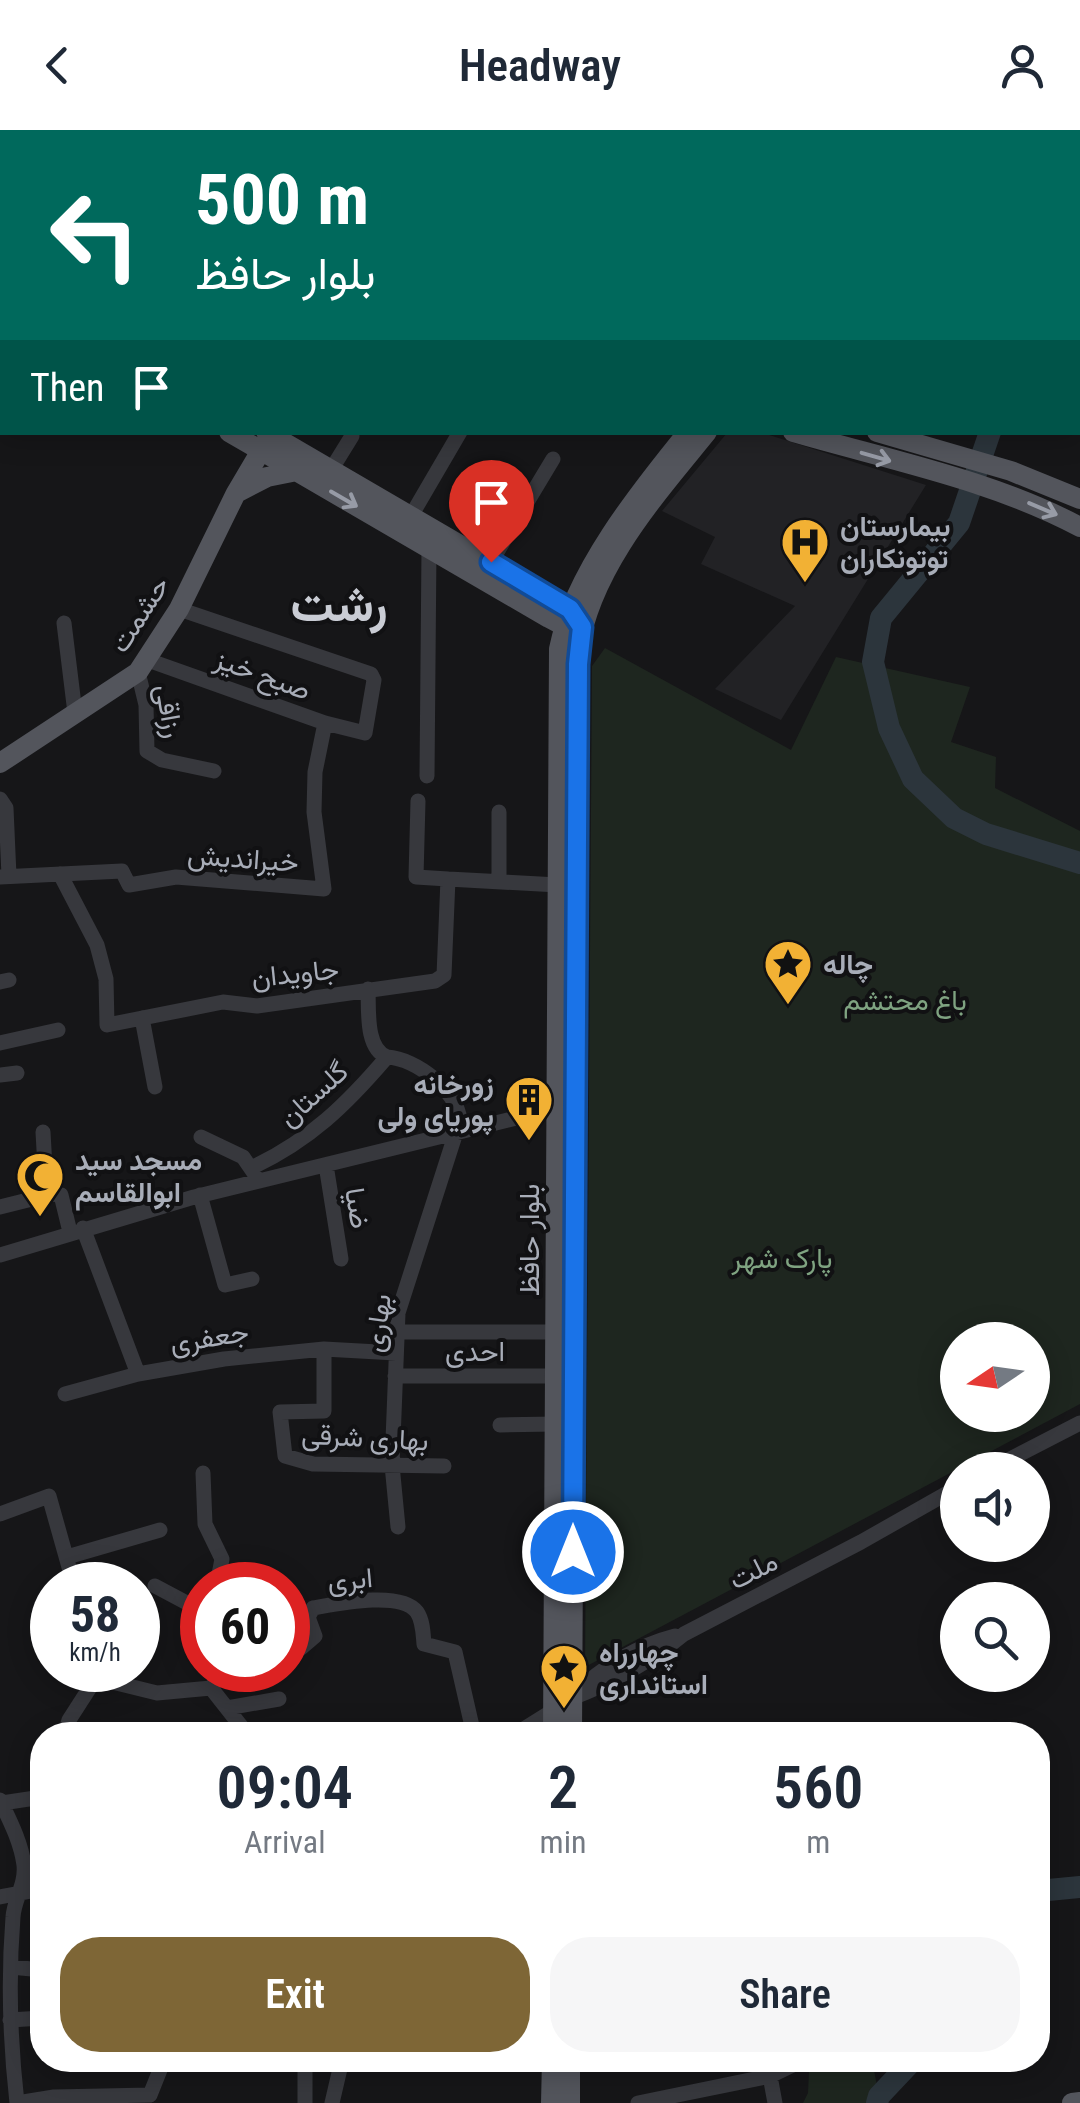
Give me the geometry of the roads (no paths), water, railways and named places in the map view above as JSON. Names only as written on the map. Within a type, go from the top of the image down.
[{"type":"main road","name":"بلوار حافظ","points":[[568,1722],[563,1704],[566,1108],[558,884],[559,649],[634,499],[686,435]]},
{"type":"main road","name":"بلوار حافظ","points":[[564,1451],[555,1424],[555,1376],[578,664],[572,621],[606,576],[645,509],[705,435]]},
{"type":"main road","points":[[803,435],[1004,494],[1080,527]]},
{"type":"main road","points":[[888,435],[1011,472],[1080,498]]},
{"type":"main road","points":[[267,438],[491,562],[572,621]]},
{"type":"main road","points":[[267,438],[297,471],[429,548],[572,621]]},
{"type":"main road","name":"حشمت","points":[[0,763],[142,666],[178,610],[267,438]]},
{"type":"main road","points":[[959,481],[968,458]]},
{"type":"main road","points":[[236,493],[267,478],[297,471]]},
{"type":"main road","name":"بلوار حافظ","points":[[557,1722],[563,1704]]},
{"type":"main road","points":[[552,2072],[552,2103]]},
{"type":"main road","points":[[570,2072],[570,2103]]},
{"type":"main road","points":[[1072,2103],[1080,2102]]},
{"type":"street","points":[[411,516],[458,435]]},
{"type":"street","points":[[331,470],[352,436]]},
{"type":"street","points":[[491,562],[554,459]]},
{"type":"street","points":[[426,776],[429,548]]},
{"type":"street","name":"صبح خیز","points":[[142,666],[365,733],[373,676],[178,610]]},
{"type":"street","points":[[64,623],[75,713]]},
{"type":"street","name":"رزاقی","points":[[142,666],[147,751],[162,760],[214,771]]},
{"type":"street","name":"خیراندیش","points":[[4,877],[122,871],[129,885],[176,877],[324,889],[314,772],[325,723]]},
{"type":"street","points":[[0,798],[6,808],[4,877]]},
{"type":"street","points":[[418,801],[416,877],[558,884]]},
{"type":"street","points":[[499,812],[499,882]]},
{"type":"street","name":"جاویدان","points":[[60,874],[98,945],[106,979],[107,1025],[222,1002],[256,1006],[436,982],[444,975],[448,879]]},
{"type":"street","name":"گلستان","points":[[254,1174],[344,1107],[387,1057],[380,1054],[372,1041],[368,990]]},
{"type":"street","points":[[142,1018],[155,1087]]},
{"type":"street","points":[[0,1043],[58,1030]]},
{"type":"street","points":[[387,1057],[398,1058],[436,1081],[454,1100],[460,1120],[456,1133]]},
{"type":"street","points":[[0,1255],[200,1195],[254,1174],[326,1165],[566,1108]]},
{"type":"street","name":"جعفری","points":[[43,1132],[46,1184],[52,1194],[61,1196],[138,1374],[224,1359],[324,1349],[396,1353]]},
{"type":"street","name":"بهاری","points":[[398,1527],[392,1465],[398,1314],[456,1133]]},
{"type":"street","points":[[201,1136],[243,1157],[254,1174]]},
{"type":"street","name":"ضیا","points":[[326,1165],[341,1259]]},
{"type":"street","points":[[0,1207],[52,1194]]},
{"type":"street","points":[[200,1195],[226,1285],[252,1279]]},
{"type":"street","points":[[397,1332],[556,1332]]},
{"type":"street","name":"بهاری شرقی","points":[[324,1349],[324,1410],[280,1412],[284,1456],[313,1464],[444,1466]]},
{"type":"street","points":[[66,1394],[138,1374]]},
{"type":"street","name":"احدی","points":[[395,1376],[555,1376]]},
{"type":"street","points":[[1024,1452],[1080,1423]]},
{"type":"street","points":[[500,1425],[555,1424]]},
{"type":"street","points":[[203,1473],[205,1524],[221,1562]]},
{"type":"street","points":[[0,1514],[49,1496],[68,1562]]},
{"type":"street","name":"ملت","points":[[535,1722],[662,1652],[684,1634],[940,1496]]},
{"type":"street","points":[[67,1557],[160,1530]]},
{"type":"street","name":"ابری","points":[[310,1613],[313,1608],[348,1602],[406,1603],[416,1611],[424,1644],[455,1652],[471,1722]]},
{"type":"street","points":[[154,1692],[180,1691]]},
{"type":"street","points":[[68,1722],[85,1692]]},
{"type":"street","points":[[214,1692],[238,1722]]},
{"type":"street","points":[[228,1708],[278,1699]]},
{"type":"street","points":[[30,1801],[2,1809],[21,1848],[24,1870],[22,1892],[13,1911],[7,2077],[17,2103],[54,2097],[152,2099],[160,2072]]},
{"type":"street","points":[[0,1897],[30,1891]]},
{"type":"street","points":[[11,1966],[30,1968]]},
{"type":"street","points":[[10,2020],[30,2019]]},
{"type":"street","points":[[305,2072],[305,2103]]},
{"type":"street","points":[[332,2103],[339,2072]]},
{"type":"street","points":[[638,2103],[708,2096],[778,2072]]},
{"type":"street","points":[[770,2076],[775,2103]]},
{"type":"waterway","points":[[989,435],[959,523],[881,618],[873,662],[889,728],[913,779],[954,818],[986,834],[1080,863]]},
{"type":"waterway","points":[[1050,1890],[1080,1887]]},
{"type":"waterway","points":[[877,2103],[902,2072]]},
{"type":"place","name":"بیمارستان توتونکاران","points":[[805,584]]},
{"type":"place","name":"چاله","points":[[788,1006]]},
{"type":"place","name":"زورخانه پوریای ولی","points":[[529,1142]]},
{"type":"place","name":"مسجد سید ابوالقاسم","points":[[40,1218]]},
{"type":"place","name":"چهارراه استانداری","points":[[564,1710]]},
{"type":"district","name":"رشت","points":[[339,604]]},
{"type":"park label","name":"باغ محتشم","points":[[905,1000]]},
{"type":"park label","name":"پارک شهر","points":[[782,1258]]}]
